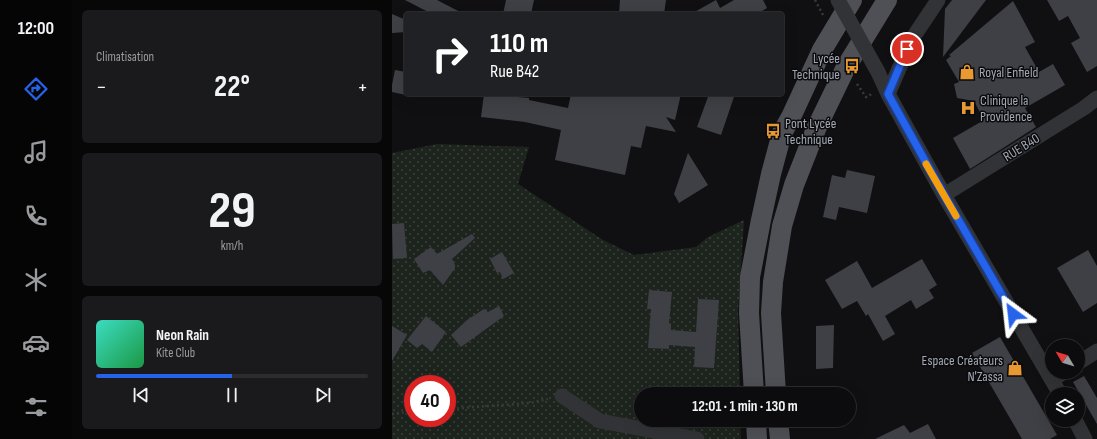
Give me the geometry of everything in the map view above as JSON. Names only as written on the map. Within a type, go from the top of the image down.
[{"type":"main road","points":[[754,387],[749,314],[750,277],[760,220],[771,174],[782,133],[791,118],[822,50],[852,0]]},
{"type":"main road","points":[[776,387],[771,312],[773,282],[782,226],[786,212],[794,185],[819,122],[846,67],[887,0]]},
{"type":"main road","points":[[756,427],[757,439]]},
{"type":"main road","points":[[779,427],[780,439]]},
{"type":"street","points":[[838,0],[944,195],[1045,355]]},
{"type":"street","points":[[888,94],[912,39],[938,0]]},
{"type":"street","name":"RUE B40","points":[[944,195],[1084,108],[1097,98]]},
{"type":"street","points":[[1085,359],[1097,351]]},
{"type":"street","points":[[562,396],[600,421],[697,439]]},
{"type":"street","points":[[1078,427],[1083,438]]},
{"type":"path","points":[[815,0],[825,19]]},
{"type":"path","points":[[456,408],[530,403],[562,396]]},
{"type":"path","points":[[392,414],[404,412]]},
{"type":"shaded area","points":[[437,144],[529,147],[518,184],[603,240],[634,255],[696,247],[708,237],[744,220],[738,312],[740,387],[634,387],[634,427],[740,427],[741,439],[392,439],[392,153]]},
{"type":"building","points":[[405,0],[437,0],[460,12],[428,12]]},
{"type":"building","points":[[506,0],[534,0],[531,12],[503,12]]},
{"type":"building","points":[[620,0],[666,0],[664,12],[619,12]]},
{"type":"building","points":[[716,0],[720,8],[734,0],[763,0],[767,8],[760,12],[695,12]]},
{"type":"building","points":[[952,0],[986,0],[943,57],[945,9]]},
{"type":"building","points":[[1047,0],[1097,0],[1097,66],[1087,72],[1071,43],[1080,38],[1068,16],[1059,21]]},
{"type":"building","points":[[1013,1],[1035,42],[1025,47],[1039,72],[1053,64],[1065,85],[1025,108],[1036,127],[970,169],[953,138],[984,120],[974,101],[957,98],[954,84],[959,82],[946,60],[951,56],[949,55]]},
{"type":"building","points":[[392,14],[404,19],[404,32],[392,33]]},
{"type":"building","points":[[395,70],[404,72],[404,95],[392,92]]},
{"type":"building","points":[[484,96],[529,98],[529,100],[568,108],[571,96],[681,96],[675,120],[666,117],[676,132],[646,126],[641,148],[631,146],[625,175],[555,160],[561,130],[525,122],[481,117]]},
{"type":"building","points":[[708,96],[734,96],[721,135],[697,127]]},
{"type":"building","points":[[688,153],[708,185],[679,203],[674,194]]},
{"type":"building","points":[[847,170],[875,176],[867,213],[839,207],[836,220],[823,217],[832,175],[845,178]]},
{"type":"building","points":[[404,223],[407,258],[393,259],[392,224]]},
{"type":"building","points":[[472,234],[475,238],[452,259],[455,268],[443,285],[430,270],[423,273],[414,259],[431,247],[437,254]]},
{"type":"building","points":[[1088,250],[1097,266],[1097,303],[1083,312],[1057,268]]},
{"type":"building","points":[[502,252],[514,273],[503,279],[500,272],[497,273],[490,259]]},
{"type":"building","points":[[922,259],[937,285],[929,290],[934,298],[916,309],[911,300],[885,316],[895,334],[883,341],[868,314],[866,316],[857,301],[842,309],[825,280],[857,261],[872,288]]},
{"type":"building","points":[[649,290],[672,292],[669,323],[671,324],[671,330],[696,332],[698,299],[719,300],[714,368],[694,367],[695,347],[669,345],[669,349],[648,348],[651,309],[647,309]]},
{"type":"building","points":[[499,306],[504,316],[461,347],[451,335],[467,320],[484,309],[488,312]]},
{"type":"building","points":[[426,316],[446,332],[432,352],[422,344],[417,348],[407,340]]},
{"type":"building","points":[[834,325],[833,368],[816,369],[816,326]]},
{"type":"building","points":[[392,326],[407,335],[392,361]]},
{"type":"building","points":[[1000,337],[1045,414],[1045,427],[1052,427],[1057,435],[1050,439],[1022,439],[972,353]]},
{"type":"building","points":[[1085,378],[1097,398],[1097,424],[1085,403],[1085,387],[1076,387],[1073,382],[1078,379],[1085,379]]},
{"type":"building","points":[[928,424],[936,439],[875,439],[904,425],[910,433]]},
{"type":"slow traffic","points":[[926,164],[956,216]]},
{"type":"place","name":"Lycée Technique","points":[[852,66]]},
{"type":"place","name":"Royal Enfield","points":[[967,72]]},
{"type":"place","name":"Clinique la Providence","points":[[968,108]]},
{"type":"place","name":"Pont Lycée Technique","points":[[773,131]]},
{"type":"place","name":"Espace Créateurs N'Zassa","points":[[1015,368]]},
{"type":"route","points":[[907,49],[888,94],[944,195],[1013,314]]}]
